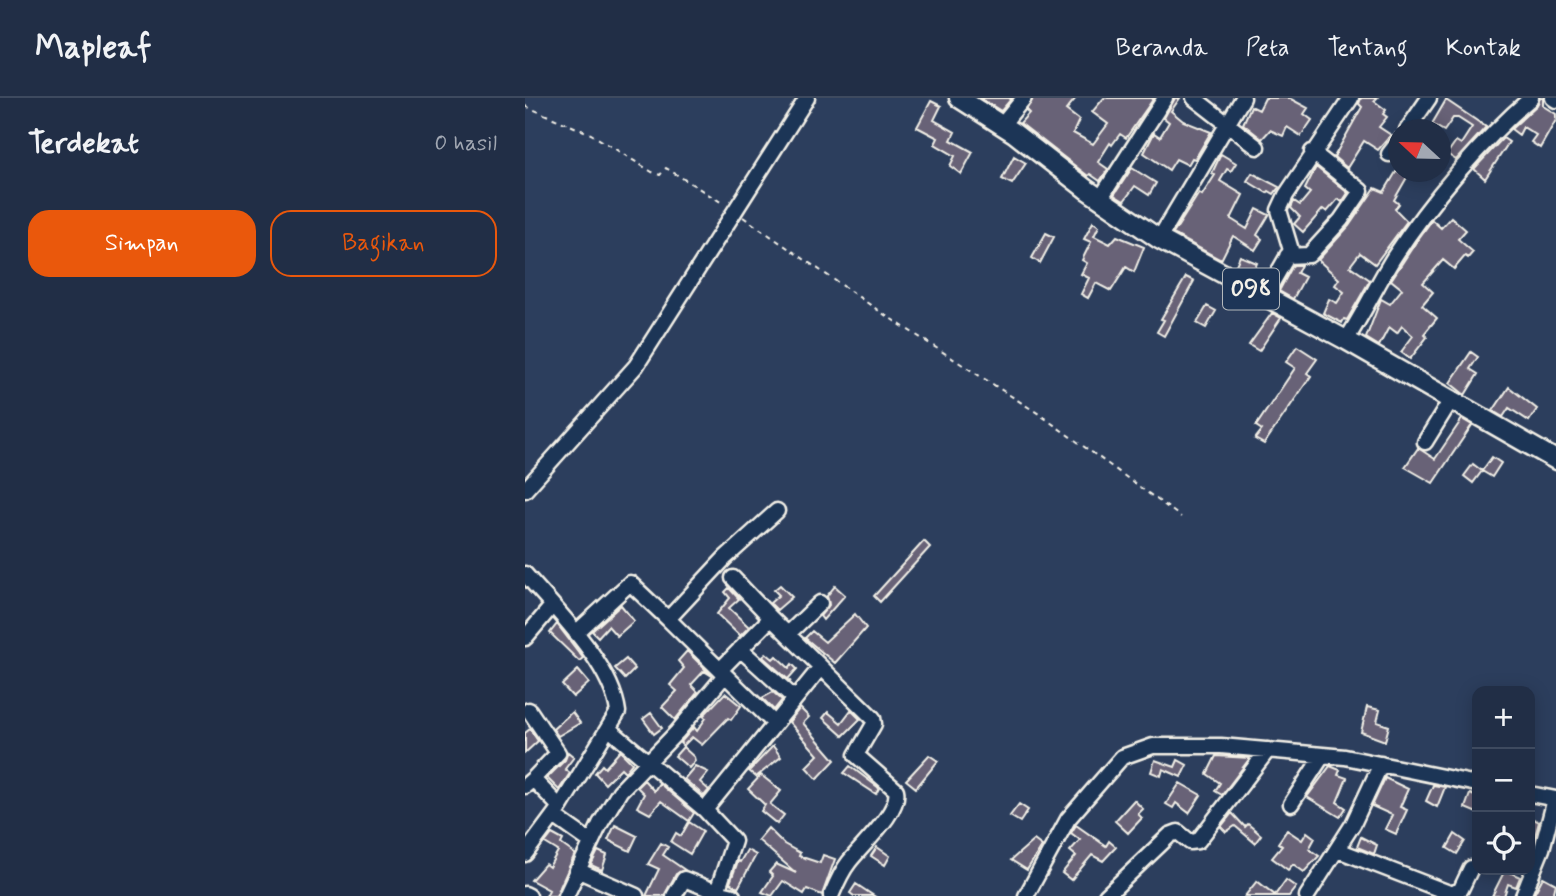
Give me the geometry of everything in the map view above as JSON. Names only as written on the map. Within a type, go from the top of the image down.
[{"type":"main road","name":"098","points":[[960,98],[1002,125],[1100,199],[1159,239],[1346,340],[1556,460]]},
{"type":"street","points":[[525,490],[635,366],[807,98]]},
{"type":"street","points":[[1002,125],[1024,98]]},
{"type":"street","points":[[1100,199],[1165,98]]},
{"type":"street","points":[[1194,98],[1257,146]]},
{"type":"street","points":[[1159,239],[1243,98]]},
{"type":"street","points":[[1264,297],[1291,250],[1290,239],[1279,210],[1312,152],[1351,98]]},
{"type":"street","points":[[1415,119],[1429,98]]},
{"type":"street","points":[[1346,340],[1404,243],[1470,161],[1531,98]]},
{"type":"street","points":[[1287,256],[1309,256],[1361,191],[1312,152]]},
{"type":"street","points":[[1425,442],[1451,400]]},
{"type":"street","points":[[668,619],[725,558],[777,511]]},
{"type":"street","points":[[525,574],[576,633],[612,690],[618,712],[557,812],[525,854]]},
{"type":"street","points":[[733,578],[873,718],[874,724],[856,755],[897,793],[890,814],[848,864],[831,896]]},
{"type":"street","points":[[576,633],[629,583],[774,723]]},
{"type":"street","points":[[788,634],[820,603]]},
{"type":"street","points":[[525,638],[552,606]]},
{"type":"street","points":[[566,896],[591,842],[620,791],[685,724],[740,649],[771,618]]},
{"type":"street","points":[[740,649],[795,698]]},
{"type":"street","points":[[705,810],[821,667]]},
{"type":"street","points":[[526,709],[558,753],[529,783],[591,842]]},
{"type":"street","points":[[610,729],[705,810],[734,841],[717,892]]},
{"type":"street","points":[[1026,896],[1068,819],[1122,757],[1153,746],[1221,746],[1323,755],[1472,783]]},
{"type":"street","points":[[1106,896],[1170,835],[1178,832],[1190,842],[1198,841],[1268,750]]},
{"type":"street","points":[[1291,804],[1323,755]]},
{"type":"street","points":[[1307,896],[1338,850],[1381,764]]},
{"type":"street","points":[[1523,896],[1542,849],[1555,799],[1535,795]]},
{"type":"street","points":[[1338,850],[1452,894],[1461,889],[1471,868]]},
{"type":"street","points":[[577,870],[636,896]]},
{"type":"street","points":[[674,896],[684,880],[733,896]]},
{"type":"path","points":[[525,106],[591,134],[652,173],[660,175],[666,168],[734,210],[882,313],[1039,414],[1181,517]]},
{"type":"building","points":[[980,98],[1012,98],[1001,111]]},
{"type":"building","points":[[1033,98],[1076,98],[1066,110],[1079,120],[1073,133],[1093,144],[1108,124],[1092,112],[1104,98],[1154,98],[1126,138],[1120,134],[1112,145],[1110,143],[1098,162],[1108,169],[1100,181],[1090,174],[1088,176],[1020,123],[1029,113],[1026,110]]},
{"type":"building","points":[[1175,98],[1180,98],[1171,111],[1183,121],[1211,132],[1195,159],[1192,158],[1188,165],[1176,159],[1169,170],[1144,153],[1154,133],[1160,137],[1169,122],[1164,118]]},
{"type":"building","points":[[1265,98],[1289,98],[1308,108],[1304,114],[1312,120],[1301,136],[1287,127],[1283,136],[1270,130],[1262,139],[1243,124],[1251,106],[1259,110]]},
{"type":"building","points":[[1361,98],[1377,98],[1374,101],[1386,110],[1383,114],[1387,117],[1379,127],[1388,133],[1388,138],[1378,150],[1364,141],[1347,168],[1334,157],[1362,107],[1359,104]]},
{"type":"building","points":[[1540,98],[1543,98],[1543,106],[1556,114],[1556,120],[1540,148],[1531,142],[1536,135],[1523,127],[1519,135],[1511,129],[1537,105]]},
{"type":"building","points":[[1446,100],[1486,127],[1456,160],[1451,157],[1451,148],[1456,141],[1461,144],[1472,127],[1458,118],[1451,121],[1435,119]]},
{"type":"building","points":[[931,101],[941,106],[934,120],[955,132],[951,140],[973,152],[961,174],[950,166],[955,156],[935,144],[938,138],[917,127]]},
{"type":"building","points":[[1503,138],[1509,142],[1485,179],[1474,169]]},
{"type":"building","points":[[1221,154],[1236,163],[1231,171],[1227,169],[1220,181],[1243,195],[1231,219],[1247,229],[1257,209],[1269,215],[1257,235],[1262,239],[1255,250],[1233,236],[1221,260],[1173,234],[1199,193],[1202,195],[1215,175],[1212,173]]},
{"type":"building","points":[[1014,156],[1026,163],[1012,184],[1002,179]]},
{"type":"building","points":[[1316,167],[1348,193],[1342,202],[1338,199],[1327,212],[1323,209],[1303,232],[1294,224],[1300,217],[1291,208],[1294,201],[1300,205],[1310,193],[1305,189]]},
{"type":"building","points":[[1132,168],[1156,183],[1149,195],[1135,186],[1124,201],[1114,195]]},
{"type":"building","points":[[1252,173],[1279,187],[1274,194],[1269,191],[1267,193],[1247,181]]},
{"type":"building","points":[[1390,182],[1404,182],[1394,200],[1399,204],[1395,209],[1407,221],[1375,264],[1360,253],[1350,266],[1370,280],[1347,320],[1344,319],[1342,323],[1323,313],[1329,299],[1337,303],[1344,292],[1335,285],[1339,279],[1318,260],[1349,226],[1375,188],[1384,192]]},
{"type":"building","points":[[1451,217],[1466,230],[1458,239],[1473,252],[1468,258],[1465,256],[1454,269],[1443,260],[1423,283],[1433,292],[1422,305],[1437,318],[1424,334],[1427,337],[1410,359],[1401,352],[1413,336],[1402,326],[1397,333],[1389,327],[1379,346],[1366,338],[1381,299],[1390,304],[1402,289],[1391,280],[1416,242],[1432,220],[1441,228]]},
{"type":"building","points":[[1093,222],[1099,226],[1094,236],[1110,244],[1117,236],[1144,247],[1134,272],[1126,267],[1111,291],[1096,283],[1088,298],[1081,294],[1089,278],[1081,274],[1087,263],[1082,260],[1091,242],[1084,239]]},
{"type":"building","points":[[1046,233],[1054,237],[1040,263],[1032,258]]},
{"type":"building","points":[[1240,256],[1257,263],[1254,270],[1235,267]]},
{"type":"building","points":[[1293,265],[1301,265],[1297,273],[1305,277],[1293,299],[1279,291]]},
{"type":"building","points":[[1186,277],[1194,281],[1164,336],[1157,332],[1164,320],[1161,319]]},
{"type":"building","points":[[1207,306],[1216,311],[1206,328],[1197,323]]},
{"type":"building","points":[[1272,313],[1281,318],[1259,351],[1249,345]]},
{"type":"building","points":[[1297,346],[1317,359],[1307,373],[1311,376],[1264,444],[1255,439],[1262,430],[1256,426],[1295,368],[1286,362]]},
{"type":"building","points":[[1471,352],[1478,357],[1470,369],[1478,374],[1465,395],[1450,383]]},
{"type":"building","points":[[1509,387],[1537,409],[1529,421],[1509,408],[1503,417],[1493,411]]},
{"type":"building","points":[[1462,419],[1472,425],[1433,483],[1405,467],[1418,448],[1435,459]]},
{"type":"building","points":[[1492,457],[1501,463],[1492,477],[1482,471]]},
{"type":"building","points":[[1473,464],[1482,471],[1473,483],[1464,476]]},
{"type":"building","points":[[924,541],[930,547],[880,602],[874,596]]},
{"type":"building","points":[[780,585],[792,597],[777,610],[770,603],[779,595],[774,590]]},
{"type":"building","points":[[835,586],[845,595],[823,620],[820,616],[829,605],[827,596]]},
{"type":"building","points":[[729,588],[739,599],[729,608],[749,627],[740,636],[717,614],[730,598],[725,592]]},
{"type":"building","points":[[621,605],[634,621],[617,636],[608,626],[598,637],[592,631]]},
{"type":"building","points":[[855,614],[866,628],[835,663],[805,638],[812,631],[825,642]]},
{"type":"building","points":[[557,624],[583,658],[579,661],[550,633]]},
{"type":"building","points":[[687,651],[712,676],[704,671],[691,685],[698,692],[675,720],[662,707],[677,691],[670,685],[684,668],[678,661]]},
{"type":"building","points":[[766,653],[773,659],[776,656],[789,668],[792,664],[797,669],[788,679],[791,682],[763,657]]},
{"type":"building","points":[[626,659],[635,669],[625,679],[615,668]]},
{"type":"building","points":[[578,670],[589,683],[573,697],[562,685]]},
{"type":"building","points":[[773,692],[782,700],[774,710],[762,698]]},
{"type":"building","points":[[725,693],[741,706],[731,720],[728,718],[702,745],[692,737],[683,746],[680,743],[694,727],[697,731],[706,718],[703,716]]},
{"type":"building","points":[[1367,707],[1380,710],[1377,722],[1389,726],[1385,741],[1361,732]]},
{"type":"building","points":[[800,708],[809,717],[803,723],[835,760],[817,779],[806,767],[818,755],[789,722]]},
{"type":"building","points":[[851,710],[860,719],[843,736],[823,718],[828,712],[841,723]]},
{"type":"building","points":[[572,712],[580,723],[558,736],[553,729]]},
{"type":"building","points":[[651,713],[662,728],[654,734],[643,719]]},
{"type":"building","points":[[530,729],[538,741],[525,753],[525,733]]},
{"type":"building","points":[[773,746],[781,757],[756,777],[749,771]]},
{"type":"building","points":[[683,747],[694,757],[695,761],[689,768],[675,756]]},
{"type":"building","points":[[620,751],[632,763],[625,772],[621,768],[605,784],[595,773],[602,765],[605,768]]},
{"type":"building","points":[[568,752],[574,757],[565,769],[570,773],[559,790],[547,778],[565,760]]},
{"type":"building","points":[[929,755],[938,761],[916,788],[906,780]]},
{"type":"building","points":[[1216,756],[1250,758],[1222,795],[1215,791],[1220,783],[1207,774]]},
{"type":"building","points":[[1155,760],[1175,767],[1178,760],[1187,765],[1181,777],[1163,769],[1161,776],[1151,772]]},
{"type":"building","points":[[695,766],[708,772],[700,782],[709,790],[704,796],[684,779]]},
{"type":"building","points":[[850,766],[879,788],[876,794],[844,773]]},
{"type":"building","points":[[1330,766],[1340,770],[1338,775],[1347,778],[1337,802],[1346,808],[1340,817],[1307,797]]},
{"type":"building","points":[[761,775],[781,791],[770,804],[784,815],[777,824],[761,811],[765,805],[748,789]]},
{"type":"building","points":[[1385,778],[1408,789],[1400,807],[1407,810],[1396,834],[1385,829],[1392,815],[1372,806]]},
{"type":"building","points":[[644,780],[654,791],[659,783],[694,813],[689,821],[661,801],[650,814],[637,807],[644,794],[637,787]]},
{"type":"building","points":[[1180,783],[1201,795],[1189,813],[1176,803],[1173,808],[1166,804]]},
{"type":"building","points":[[1433,785],[1445,787],[1437,807],[1426,801]]},
{"type":"building","points":[[1470,794],[1472,795],[1472,811],[1465,808]]},
{"type":"building","points":[[1134,800],[1143,809],[1138,814],[1142,818],[1128,833],[1115,821]]},
{"type":"building","points":[[1019,804],[1028,810],[1020,822],[1010,816]]},
{"type":"building","points":[[1232,813],[1245,827],[1248,824],[1261,835],[1255,843],[1235,826],[1226,832],[1221,827]]},
{"type":"building","points":[[1535,820],[1539,822],[1535,836]]},
{"type":"building","points":[[689,822],[703,831],[690,854],[671,842],[676,833],[681,836]]},
{"type":"building","points":[[615,825],[637,836],[630,851],[608,840]]},
{"type":"building","points":[[1076,825],[1106,846],[1109,841],[1116,847],[1103,861],[1092,855],[1071,880],[1062,873],[1076,856],[1070,851],[1080,840],[1071,833]]},
{"type":"building","points":[[768,828],[784,844],[800,853],[799,856],[820,863],[823,855],[835,859],[822,895],[807,889],[804,894],[783,881],[772,896],[762,892],[773,876],[769,872],[776,864],[796,873],[758,840]]},
{"type":"building","points":[[1287,830],[1302,840],[1307,832],[1315,838],[1309,849],[1319,856],[1304,872],[1293,864],[1288,870],[1272,858],[1282,846],[1278,843]]},
{"type":"building","points":[[552,834],[563,840],[561,844],[575,854],[556,896],[546,896],[549,890],[531,880],[545,864],[549,867],[558,851],[545,843]]},
{"type":"building","points":[[1455,834],[1465,841],[1457,854],[1447,848]]},
{"type":"building","points":[[1361,837],[1377,845],[1374,854],[1357,847]]},
{"type":"building","points":[[1034,840],[1042,846],[1027,870],[1011,860]]},
{"type":"building","points":[[661,843],[668,847],[663,855],[685,870],[676,874],[664,896],[646,896],[659,869],[648,864]]},
{"type":"building","points":[[877,847],[890,856],[885,865],[871,856]]},
{"type":"building","points":[[747,850],[756,855],[738,888],[730,883],[738,861],[740,862]]},
{"type":"building","points":[[598,851],[607,855],[602,870],[591,865]]},
{"type":"building","points":[[1502,875],[1520,877],[1516,887],[1508,884],[1504,896],[1492,896]]},
{"type":"building","points":[[1543,877],[1556,884],[1553,896],[1533,896]]},
{"type":"building","points":[[1286,880],[1296,887],[1289,896],[1245,896],[1257,881],[1275,895]]},
{"type":"building","points":[[856,884],[874,896],[854,896],[850,893]]}]
